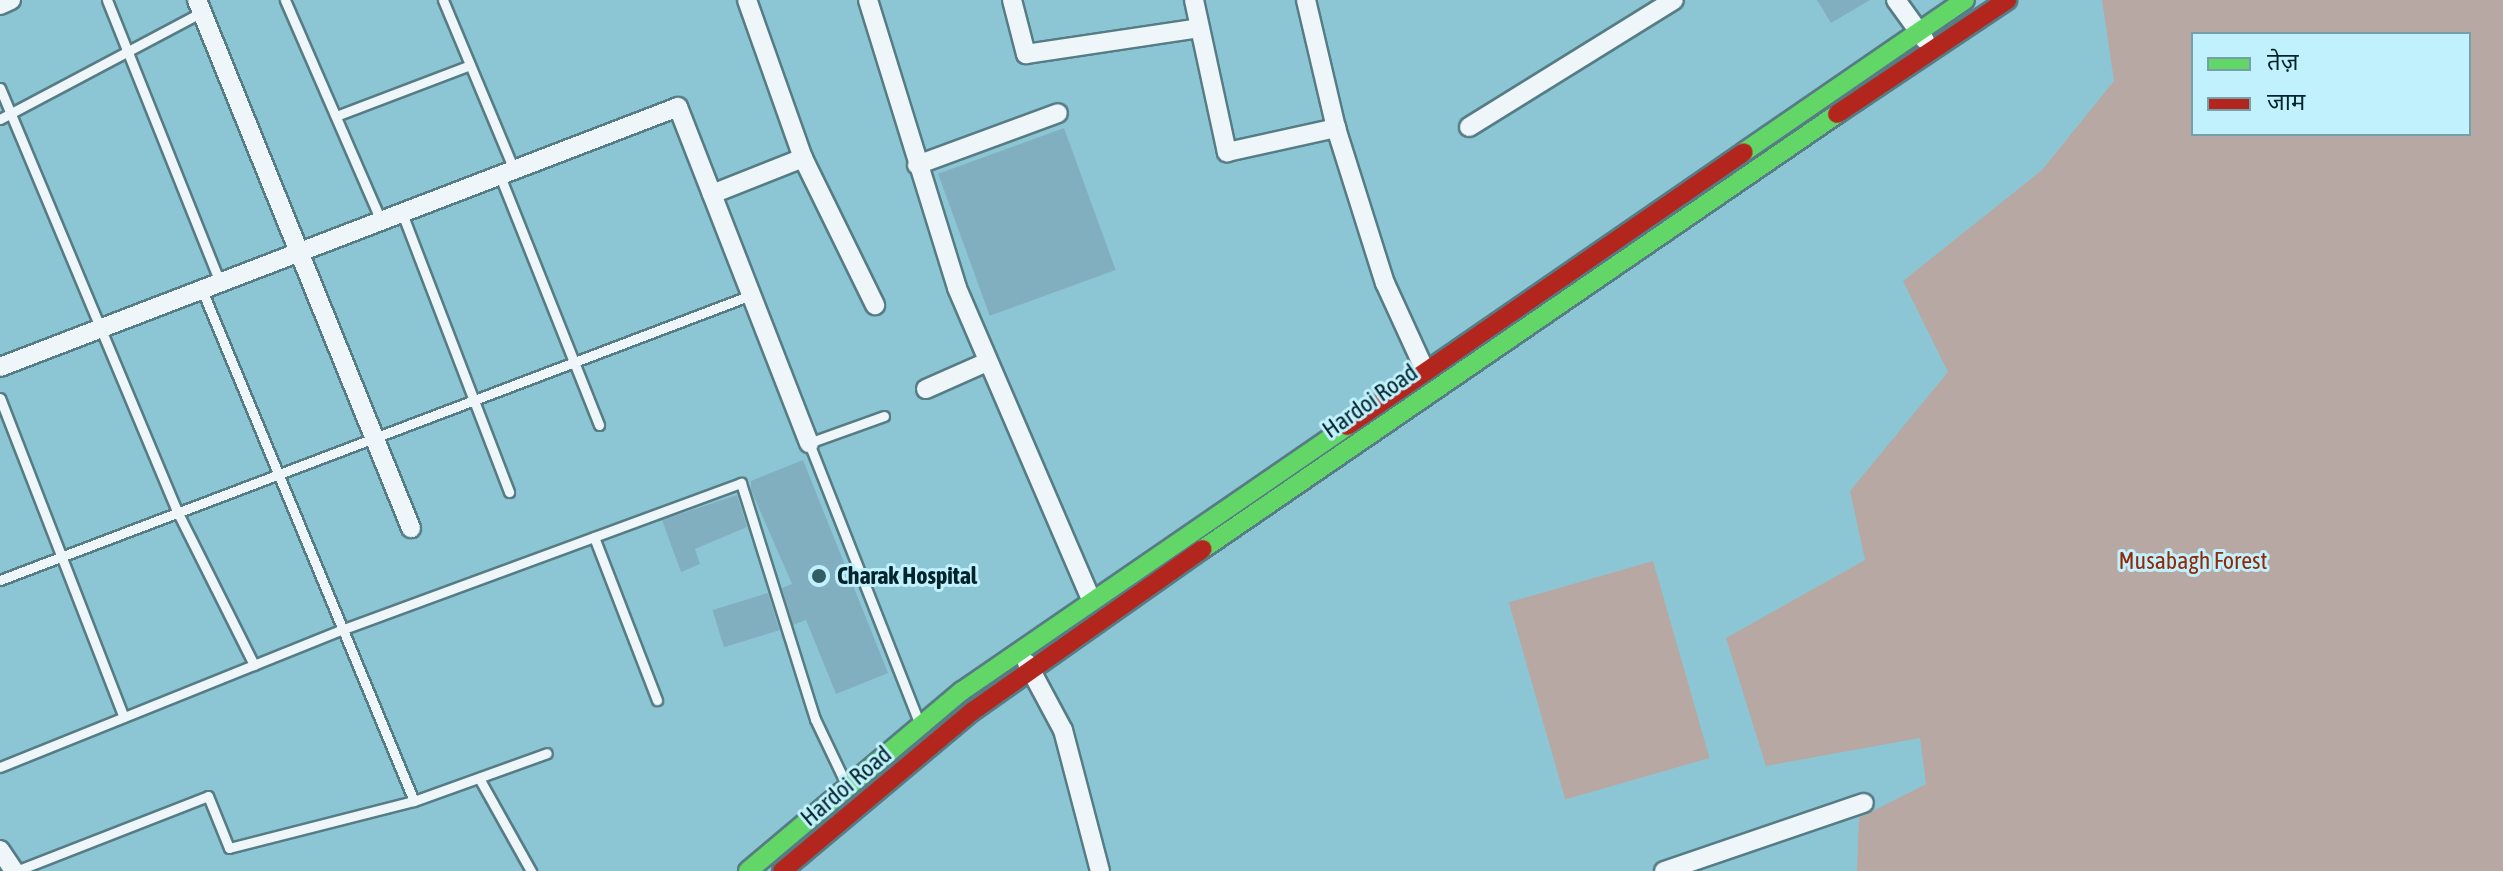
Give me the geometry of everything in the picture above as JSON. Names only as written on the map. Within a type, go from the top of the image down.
[{"type":"main road","name":"Hardoi Road","points":[[748,871],[921,726],[1018,651],[1423,366],[1965,0]]},
{"type":"main road","name":"Hardoi Road","points":[[782,871],[932,745],[1031,669],[1400,410],[2007,0]]},
{"type":"main road","points":[[1386,392],[1400,410]]},
{"type":"street","points":[[0,5],[11,0]]},
{"type":"street","points":[[747,0],[803,158],[875,305]]},
{"type":"street","points":[[868,0],[917,165],[987,362],[1091,599]]},
{"type":"street","points":[[1012,0],[1026,54],[1199,28]]},
{"type":"street","points":[[1194,0],[1227,152],[1336,128]]},
{"type":"street","points":[[1306,0],[1336,128],[1385,283],[1423,366]]},
{"type":"street","points":[[1469,127],[1674,0]]},
{"type":"street","points":[[1896,0],[1933,50]]},
{"type":"street","points":[[200,6],[304,251],[411,528]]},
{"type":"street","points":[[0,367],[678,107],[809,443]]},
{"type":"street","points":[[917,165],[1058,113]]},
{"type":"street","points":[[712,194],[803,158]]},
{"type":"street","points":[[926,389],[987,362]]},
{"type":"street","points":[[1018,651],[1063,730],[1095,868]]},
{"type":"street","points":[[1664,871],[1864,803]]},
{"type":"street","points":[[0,850],[15,871]]},
{"type":"lane","points":[[107,0],[220,283]]},
{"type":"lane","points":[[285,0],[381,221]]},
{"type":"lane","points":[[443,0],[470,65],[599,425]]},
{"type":"lane","points":[[0,119],[200,6]]},
{"type":"lane","points":[[336,116],[470,65]]},
{"type":"lane","points":[[0,88],[105,327],[178,513],[254,665]]},
{"type":"lane","points":[[402,213],[509,492]]},
{"type":"lane","points":[[202,290],[414,801]]},
{"type":"lane","points":[[0,580],[751,295]]},
{"type":"lane","points":[[0,398],[124,717]]},
{"type":"lane","points":[[884,416],[809,443],[921,726],[932,745]]},
{"type":"lane","points":[[0,767],[344,629],[741,483],[815,719],[848,787]]},
{"type":"lane","points":[[594,537],[657,700]]},
{"type":"lane","points":[[15,871],[208,796],[229,848],[414,801],[547,753]]},
{"type":"lane","points":[[479,778],[531,871]]},
{"type":"green space","name":"Musabagh Forest","points":[[2102,0],[2503,0],[2503,871],[1857,871],[1859,818],[1926,784],[1920,738],[1766,766],[1726,638],[1865,560],[1850,491],[1948,372],[1903,281],[2042,170],[2114,81]]},
{"type":"green space","points":[[1653,561],[1710,758],[1565,799],[1509,602]]},
{"type":"building","points":[[1817,0],[1870,0],[1831,23]]},
{"type":"building","points":[[1064,128],[1116,270],[990,316],[938,174]]},
{"type":"building","points":[[803,460],[888,673],[836,694],[806,620],[793,625],[782,588],[792,584],[751,490],[751,481]]},
{"type":"building","points":[[737,495],[747,527],[695,549],[700,564],[681,572],[662,520]]},
{"type":"building","points":[[768,593],[779,630],[724,647],[713,610]]},
{"type":"traffic: fast","points":[[1744,152],[1965,0]]},
{"type":"traffic: fast","points":[[1203,549],[1837,114]]},
{"type":"traffic: fast","points":[[748,871],[962,691],[1347,426]]},
{"type":"traffic: jam","points":[[1837,114],[2007,0]]},
{"type":"traffic: jam","points":[[1347,426],[1744,152]]},
{"type":"traffic: jam","points":[[782,871],[973,711],[1203,549]]},
{"type":"place","name":"Charak Hospital","points":[[819,576]]}]
